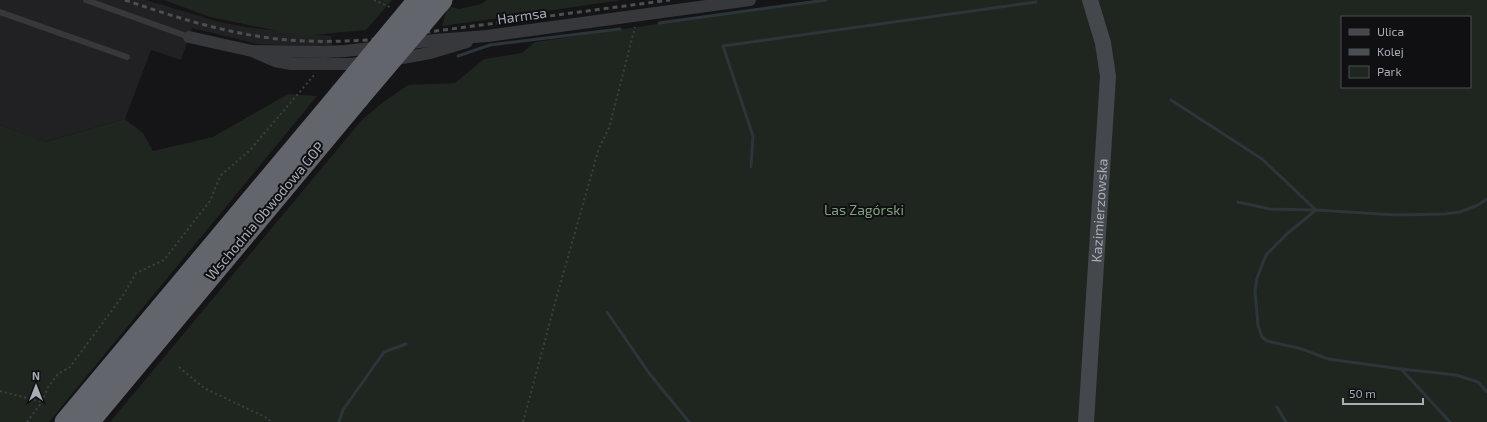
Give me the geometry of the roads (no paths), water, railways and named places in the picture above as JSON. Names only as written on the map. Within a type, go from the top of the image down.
[{"type":"highway","name":"Wschodnia Obwodowa GOP","points":[[89,422],[349,96],[418,0]]},
{"type":"highway","name":"Wschodnia Obwodowa GOP","points":[[65,422],[349,96],[442,0]]},
{"type":"street","name":"Harmsa","points":[[252,52],[345,51],[435,40],[487,36],[750,0]]},
{"type":"street","name":"Kazimierzowska","points":[[1086,422],[1108,76],[1103,43],[1090,0]]},
{"type":"street","name":"Harmsa","points":[[189,37],[252,52],[291,64],[351,64],[430,53],[487,36]]},
{"type":"lane","points":[[86,0],[189,37]]},
{"type":"lane","points":[[0,12],[127,57]]},
{"type":"waterway","points":[[659,23],[826,0]]},
{"type":"waterway","points":[[751,167],[753,136],[723,46],[1036,2]]},
{"type":"waterway","points":[[458,56],[490,45],[620,29]]},
{"type":"waterway","points":[[1171,100],[1262,159],[1316,210]]},
{"type":"waterway","points":[[1238,202],[1270,209],[1397,215],[1444,214],[1460,212],[1478,205],[1487,199]]},
{"type":"waterway","points":[[1316,210],[1288,233],[1266,255],[1257,278],[1255,291],[1258,326],[1262,337],[1267,341],[1302,349],[1328,359],[1456,375],[1478,382],[1487,392]]},
{"type":"waterway","points":[[607,312],[649,373],[689,422]]},
{"type":"waterway","points":[[339,422],[343,410],[384,352],[406,344]]},
{"type":"waterway","points":[[1401,369],[1450,422]]},
{"type":"waterway","points":[[1277,407],[1286,422]]},
{"type":"railway","points":[[125,0],[169,15],[214,27],[260,37],[306,41],[368,40],[670,0]]},
{"type":"park label","name":"Las Zagórski","points":[[864,210]]}]
